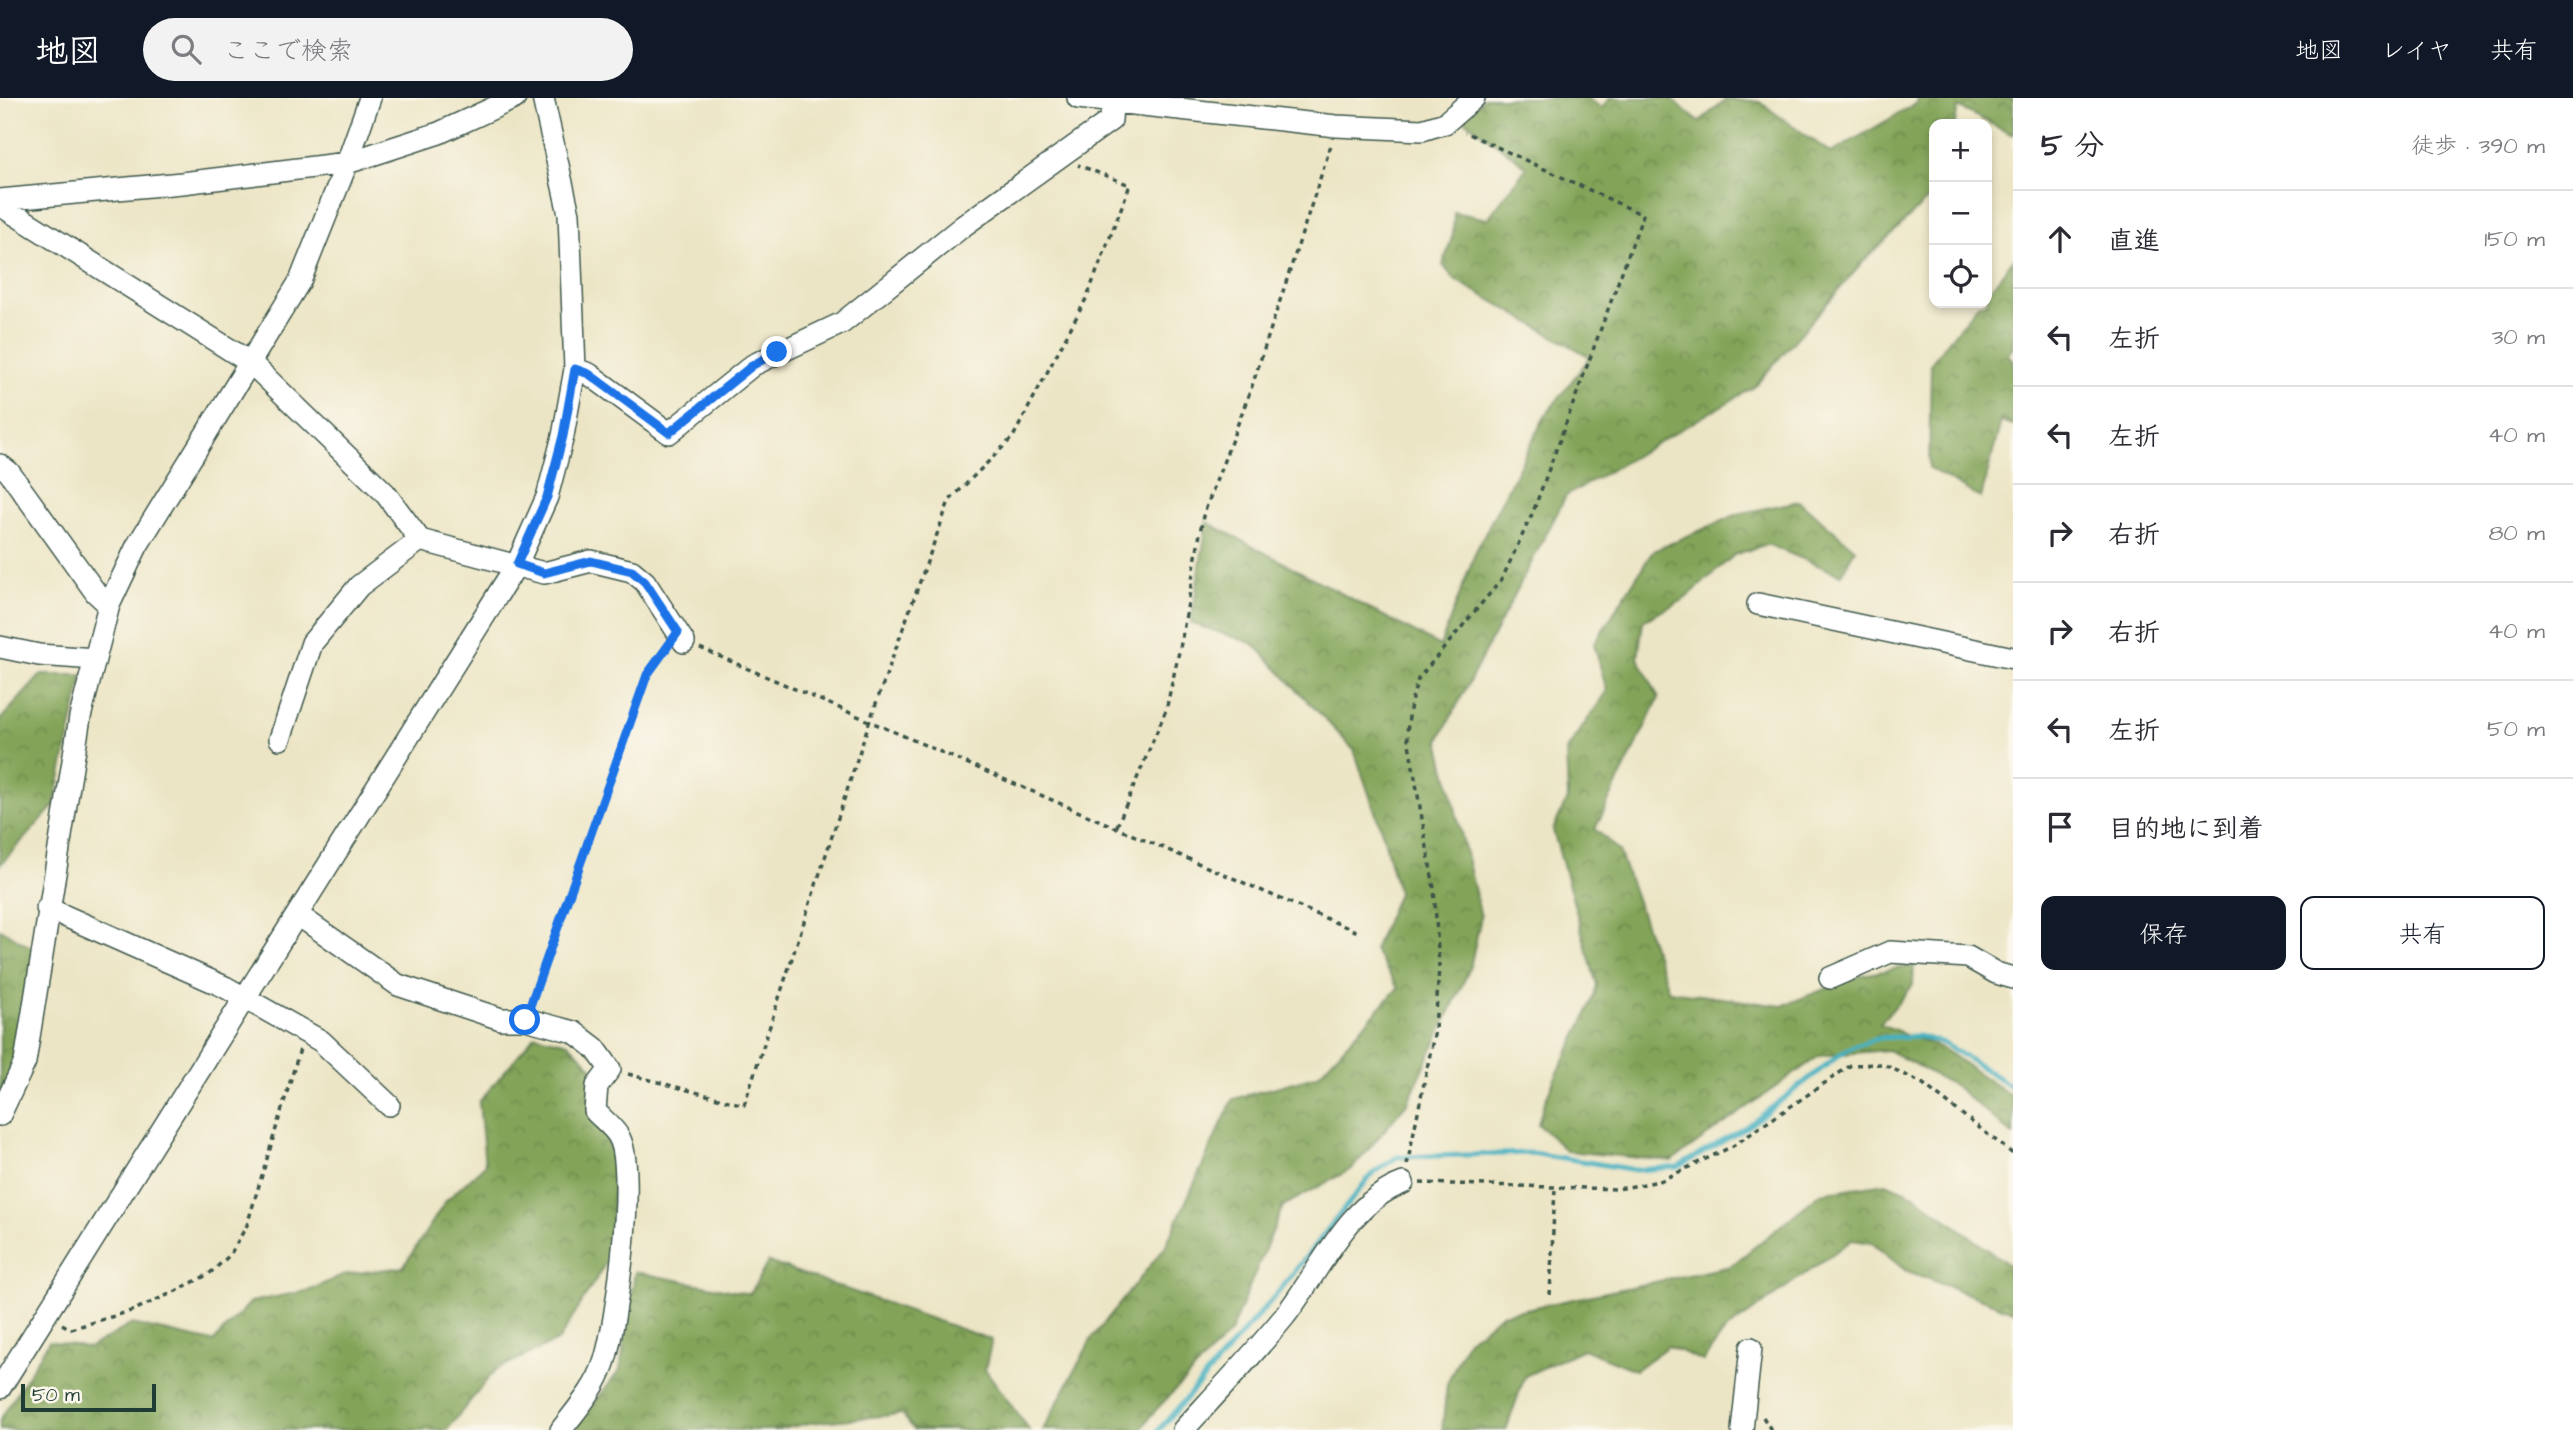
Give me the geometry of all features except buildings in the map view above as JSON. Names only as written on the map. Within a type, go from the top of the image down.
[{"type":"street","points":[[0,1115],[25,1062],[47,908],[80,717],[109,605],[137,546],[300,281],[370,98]]},
{"type":"street","points":[[0,200],[182,183],[347,163],[439,133],[515,98]]},
{"type":"street","points":[[0,1388],[517,564],[547,497],[563,436],[575,369],[569,214],[543,98]]},
{"type":"street","points":[[1078,98],[1112,104],[1336,126],[1422,130],[1445,123],[1474,98]]},
{"type":"street","points":[[575,369],[589,374],[669,433],[753,365],[842,323],[963,226],[1111,120],[1112,104]]},
{"type":"street","points":[[0,205],[251,363],[385,493],[420,540],[544,573],[591,561],[632,571],[645,582],[681,637]]},
{"type":"street","points":[[0,465],[9,472],[96,593],[109,605]]},
{"type":"street","points":[[280,739],[312,643],[359,586],[420,540]]},
{"type":"street","points":[[1759,604],[2013,658]]},
{"type":"street","points":[[0,647],[40,655],[95,659]]},
{"type":"street","points":[[47,908],[245,999],[321,1041],[389,1105]]},
{"type":"street","points":[[298,915],[398,985],[501,1019],[525,1020],[574,1032],[595,1048],[610,1069],[597,1086],[595,1111],[620,1139],[627,1199],[612,1336],[604,1365],[590,1393],[561,1430]]},
{"type":"street","points":[[1830,978],[1890,952],[1968,957],[1996,973],[2013,978]]},
{"type":"street","points":[[1183,1430],[1284,1317],[1354,1219],[1380,1191],[1403,1183]]},
{"type":"street","points":[[1742,1430],[1751,1348]]},
{"type":"path","points":[[1445,123],[1643,215],[1533,512],[1502,579],[1418,679],[1410,702],[1407,732],[1434,888],[1439,966],[1435,1030],[1403,1183],[1618,1189],[1660,1181],[1686,1171],[1733,1146],[1851,1065],[1883,1064],[1894,1067],[1922,1083],[2013,1154]]},
{"type":"path","points":[[1117,826],[1166,710],[1181,643],[1203,516],[1251,389],[1322,180],[1336,126]]},
{"type":"path","points":[[610,1069],[744,1105],[869,723],[949,500],[1013,437],[1087,297],[1124,206],[1130,185],[1077,165],[1066,152]]},
{"type":"path","points":[[525,1020],[647,675],[681,637],[869,723],[1117,826],[1360,933]]},
{"type":"path","points":[[45,1314],[71,1328],[134,1310],[208,1274],[230,1255],[247,1225],[285,1109],[301,1056],[299,1029]]},
{"type":"path","points":[[1550,1295],[1555,1188]]},
{"type":"green space","points":[[1484,98],[1587,98],[1602,108],[1610,98],[1670,98],[1699,122],[1725,100],[1758,101],[1831,153],[1917,103],[1918,98],[2013,98],[2013,135],[1992,124],[1992,119],[1982,119],[1958,107],[1956,119],[1929,119],[1929,198],[1864,261],[1754,387],[1566,496],[1439,740],[1481,917],[1470,968],[1408,1102],[1353,1168],[1283,1206],[1230,1333],[1152,1414],[1141,1430],[1043,1430],[1092,1338],[1165,1247],[1233,1099],[1318,1075],[1398,988],[1374,950],[1398,893],[1383,835],[1354,750],[1254,644],[1191,623],[1207,522],[1440,646],[1476,551],[1545,416],[1590,357],[1454,279],[1443,265],[1453,234],[1454,212],[1487,219],[1527,167],[1463,119]]},
{"type":"green space","points":[[2013,260],[2013,347],[2008,355],[2013,360],[2013,425],[2001,421],[1981,498],[1929,468],[1931,363],[1975,308],[1992,308],[1992,287]]},
{"type":"green space","points":[[1799,501],[1855,549],[1841,575],[1767,544],[1734,555],[1686,598],[1643,621],[1638,658],[1659,698],[1595,829],[1619,851],[1669,991],[1782,1006],[1858,976],[1914,965],[1913,985],[1880,1024],[1941,1048],[2013,1097],[2013,1135],[1955,1086],[1888,1050],[1819,1056],[1672,1161],[1566,1151],[1538,1124],[1550,1088],[1584,1021],[1597,985],[1553,830],[1568,797],[1566,751],[1607,691],[1594,644],[1653,551],[1738,514]]},
{"type":"green space","points":[[41,675],[83,675],[54,806],[0,865],[0,720]]},
{"type":"green space","points":[[0,929],[36,950],[21,1060],[0,1098]]},
{"type":"green space","points":[[535,1035],[568,1043],[595,1070],[589,1112],[608,1137],[614,1169],[610,1256],[559,1340],[495,1370],[447,1430],[0,1430],[0,1420],[49,1341],[89,1348],[132,1324],[213,1342],[251,1302],[311,1290],[342,1275],[403,1267],[446,1201],[485,1165],[479,1102]]},
{"type":"green space","points":[[1886,1183],[1914,1195],[2013,1268],[2013,1311],[1905,1270],[1872,1243],[1852,1240],[1725,1331],[1703,1361],[1668,1346],[1635,1370],[1583,1349],[1525,1376],[1506,1430],[1442,1430],[1447,1384],[1467,1341],[1502,1314],[1731,1266],[1821,1193]]},
{"type":"green space","points":[[768,1262],[992,1340],[985,1369],[1029,1430],[914,1430],[902,1414],[809,1423],[777,1430],[573,1430],[620,1370],[635,1272],[750,1294]]},
{"type":"waterway","points":[[1159,1430],[1280,1290],[1371,1175],[1397,1157],[1532,1153],[1636,1170],[1678,1167],[1747,1127],[1847,1049],[1877,1038],[1917,1036],[1943,1043],[2013,1087]]},
{"type":"route","points":[[525,1020],[647,675],[678,632],[645,582],[632,571],[591,561],[544,573],[517,564],[547,497],[563,436],[575,369],[589,374],[669,433],[753,365],[777,352]]}]
